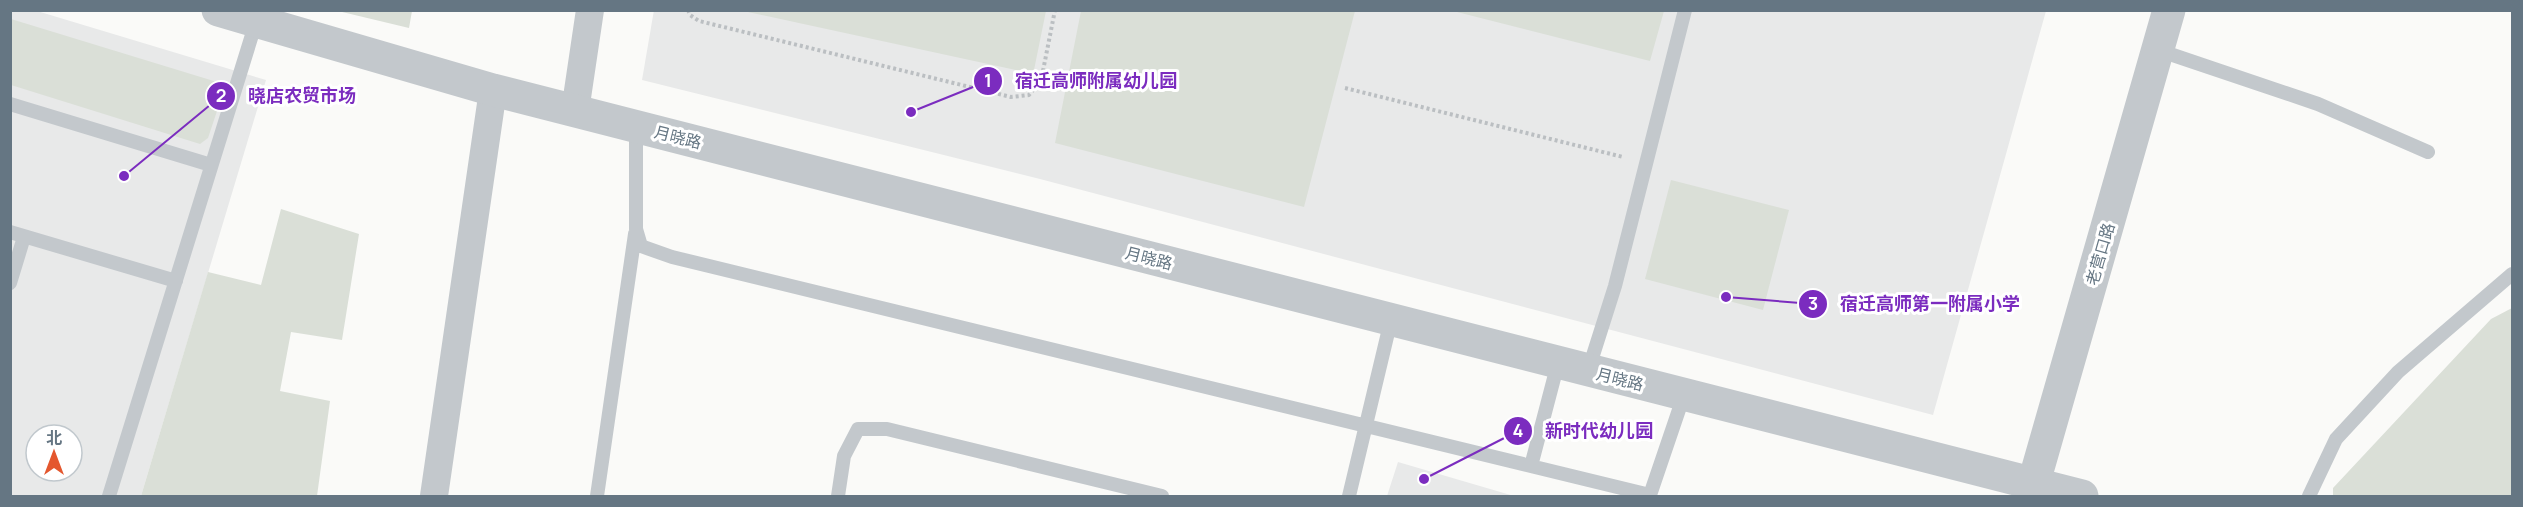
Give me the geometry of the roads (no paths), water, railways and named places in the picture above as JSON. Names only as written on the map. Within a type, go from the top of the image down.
[{"type":"street","points":[[575,111],[590,10]]},
{"type":"street","name":"老营口路","points":[[2032,491],[2169,10]]},
{"type":"street","name":"月晓路","points":[[239,15],[493,90],[1684,395],[2032,491],[2082,496]]},
{"type":"street","points":[[434,496],[493,90]]},
{"type":"lane","points":[[1531,466],[1573,367],[1615,286],[1685,10]]},
{"type":"lane","points":[[109,496],[211,165],[239,15]]},
{"type":"lane","points":[[2158,50],[2318,104],[2428,152]]},
{"type":"lane","points":[[10,104],[211,165]]},
{"type":"lane","points":[[597,496],[636,229],[636,126]]},
{"type":"lane","points":[[636,229],[641,246],[672,258],[1650,495],[1684,395]]},
{"type":"lane","points":[[10,283],[17,235],[176,281]]},
{"type":"lane","points":[[2309,496],[2336,439],[2398,372],[2512,274]]},
{"type":"lane","points":[[1348,496],[1391,320]]},
{"type":"lane","points":[[838,496],[844,456],[858,429],[887,429],[1162,496]]},
{"type":"place","name":"宿迁高师附属幼儿园","points":[[911,112]]},
{"type":"place","name":"晓店农贸市场","points":[[124,176]]},
{"type":"place","name":"宿迁高师第一附属小学","points":[[1726,297]]},
{"type":"place","name":"新时代幼儿园","points":[[1424,479]]}]
